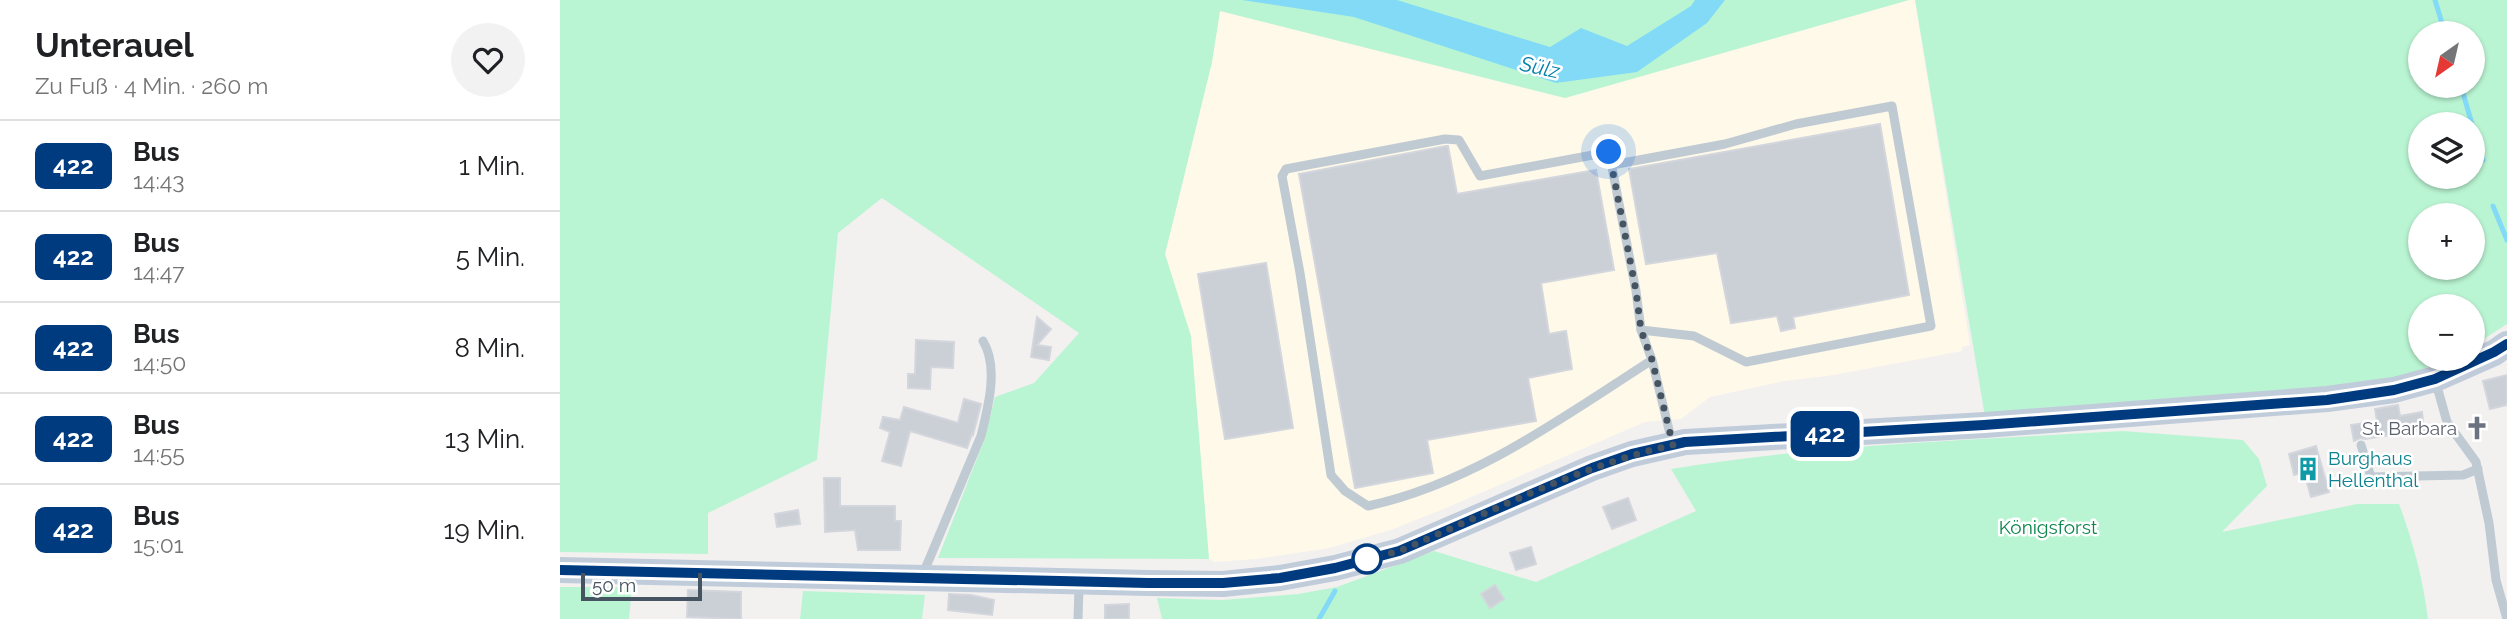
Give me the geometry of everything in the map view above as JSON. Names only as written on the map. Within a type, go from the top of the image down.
[{"type":"main road","points":[[560,570],[1079,582],[1223,583],[1280,578],[1335,568],[1399,551],[1570,476],[1632,454],[1673,445],[1696,441],[1984,425],[2327,400],[2394,390],[2435,379],[2507,344]]},
{"type":"lane","points":[[1612,165],[1725,144],[1796,124],[1892,106],[1931,326],[1746,362],[1694,336],[1641,330]]},
{"type":"lane","points":[[1652,360],[1511,451],[1403,499],[1368,506],[1345,491],[1331,475],[1282,176],[1286,169],[1445,139],[1459,140],[1480,176],[1609,152],[1641,330],[1652,360],[1673,445]]},
{"type":"lane","points":[[921,579],[981,436],[987,413],[990,363],[989,350],[983,341]]},
{"type":"lane","points":[[2435,379],[2447,422],[2476,462],[2489,523],[2496,580],[2507,619]]},
{"type":"lane","points":[[2361,445],[2371,477],[2463,475],[2478,469]]},
{"type":"lane","points":[[1079,582],[1079,619]]},
{"type":"shaded area","points":[[1915,0],[1970,345],[1962,347],[1962,351],[1834,375],[1785,381],[1710,397],[1681,419],[1645,422],[1446,508],[1393,529],[1330,548],[1257,559],[1215,562],[1209,559],[1200,469],[1165,254],[1212,62],[1220,11],[1565,98]]},
{"type":"green space","points":[[560,0],[1909,0],[1565,98],[1220,11],[1212,62],[1165,254],[1191,336],[1209,559],[938,558],[985,438],[995,397],[1034,383],[1079,333],[882,198],[838,233],[817,460],[708,513],[708,554],[560,552]]},
{"type":"green space","points":[[1915,0],[2507,0],[2507,324],[2485,338],[2485,294],[2408,294],[2408,371],[2419,371],[2394,382],[1985,417]]},
{"type":"green space","name":"Königsforst","points":[[2123,431],[2243,440],[2259,459],[2267,486],[2222,532],[2357,504],[2399,504],[2417,560],[2428,619],[1162,619],[1157,598],[1222,600],[1298,594],[1337,587],[1434,551],[1536,582],[1696,511],[1671,469],[1840,448]]},
{"type":"green space","points":[[560,587],[632,587],[629,619],[560,619]]},
{"type":"green space","points":[[803,591],[925,595],[922,619],[800,619]]},
{"type":"water","name":"Sülz","points":[[1242,0],[1397,0],[1550,47],[1581,28],[1627,46],[1691,6],[1695,0],[1725,0],[1707,23],[1637,72],[1556,83],[1354,17]]},
{"type":"building","points":[[1880,124],[1909,295],[1793,317],[1795,328],[1781,331],[1777,316],[1731,323],[1717,253],[1646,264],[1629,169]]},
{"type":"building","points":[[1448,146],[1457,194],[1596,170],[1614,270],[1541,283],[1549,334],[1566,331],[1572,369],[1528,378],[1536,421],[1427,440],[1433,473],[1355,488],[1299,174]]},
{"type":"building","points":[[1266,263],[1293,428],[1225,439],[1198,274]]},
{"type":"building","points":[[1037,317],[1051,329],[1037,345],[1051,347],[1049,360],[1031,357]]},
{"type":"building","points":[[916,340],[954,342],[953,368],[931,367],[930,389],[908,388],[908,374],[915,374]]},
{"type":"building","points":[[2507,375],[2507,405],[2490,409],[2483,381]]},
{"type":"building","points":[[964,399],[981,404],[967,448],[910,431],[901,466],[882,461],[890,432],[880,428],[883,417],[900,420],[904,407],[958,423]]},
{"type":"building","points":[[2398,405],[2400,416],[2422,412],[2424,430],[2354,441],[2351,425],[2377,421],[2375,409]]},
{"type":"building","name":"Burghaus Hellenthal","points":[[2316,446],[2329,492],[2311,497],[2304,472],[2294,475],[2289,454]]},
{"type":"building","points":[[824,478],[840,478],[840,506],[895,506],[895,521],[901,521],[900,550],[858,550],[855,530],[825,532]]},
{"type":"building","points":[[1628,498],[1636,520],[1612,529],[1603,507]]},
{"type":"building","points":[[798,510],[800,524],[777,527],[775,514]]},
{"type":"building","points":[[1531,547],[1536,564],[1516,570],[1510,553]]},
{"type":"building","points":[[1495,585],[1504,599],[1490,608],[1481,594]]},
{"type":"building","points":[[688,590],[741,592],[741,619],[687,617]]},
{"type":"building","points":[[949,594],[994,600],[992,615],[948,610]]},
{"type":"building","points":[[1129,604],[1129,619],[1105,619],[1105,605]]},
{"type":"waterway","points":[[2435,0],[2441,21]]},
{"type":"waterway","points":[[2464,98],[2469,112]]},
{"type":"waterway","points":[[2493,206],[2507,240]]},
{"type":"waterway","points":[[1319,619],[1335,591]]},
{"type":"bus line","name":"422","points":[[560,570],[1148,583],[1223,583],[1280,578],[1335,568],[1399,551],[1570,476],[1632,454],[1685,442],[1984,425],[2327,400],[2394,390],[2435,379],[2507,344]]},
{"type":"place","name":"St. Barbara","points":[[2477,428]]},
{"type":"place","name":"Burghaus Hellenthal","points":[[2308,469]]},
{"type":"route","points":[[1367,559],[1399,551],[1570,476],[1632,454],[1673,445],[1652,360],[1641,330],[1609,152]]}]
